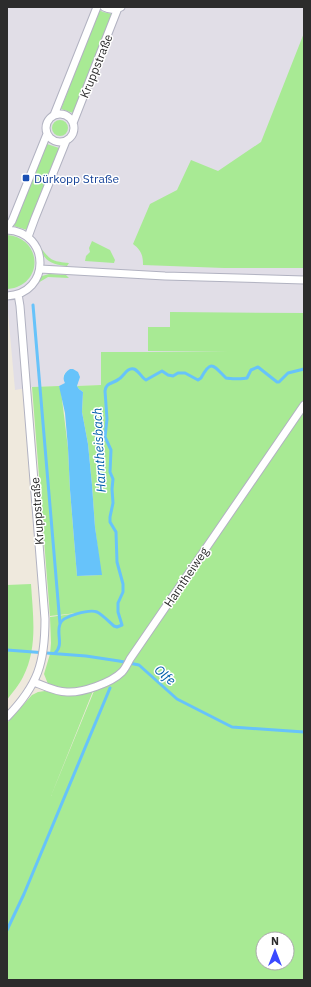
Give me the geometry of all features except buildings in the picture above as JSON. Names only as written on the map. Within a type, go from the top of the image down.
[{"type":"street","name":"Kruppstraße","points":[[97,7],[54,115],[47,121],[47,134],[12,221],[7,229],[19,231],[28,237],[66,141],[73,134],[73,123],[119,8]]},
{"type":"street","name":"Kruppstraße","points":[[104,7],[111,10],[119,8]]},
{"type":"street","points":[[54,115],[65,115],[70,118],[73,123]]},
{"type":"street","points":[[47,134],[54,142],[66,141]]},
{"type":"street","points":[[8,296],[18,294],[28,288],[36,280],[40,269],[38,251],[28,237]]},
{"type":"street","points":[[40,269],[165,276],[304,280]]},
{"type":"street","name":"Kruppstraße","points":[[7,717],[34,682],[42,662],[45,642],[45,619],[33,458],[18,294]]},
{"type":"street","name":"Harntheiweg","points":[[34,682],[47,688],[67,692],[89,689],[103,684],[123,672],[128,662],[304,405]]},
{"type":"shaded area","points":[[7,7],[304,7],[304,352],[102,352],[101,385],[77,386],[79,380],[73,369],[70,369],[64,374],[63,377],[66,383],[59,386],[32,387],[15,390],[7,301]]},
{"type":"green space","points":[[99,10],[112,14],[73,113],[61,109]]},
{"type":"green space","points":[[304,33],[304,268],[224,268],[143,265],[141,253],[133,244],[150,204],[177,190],[191,160],[218,171],[261,142]]},
{"type":"green space","points":[[60,120],[67,125],[68,128],[63,135],[60,136],[53,131],[52,128],[57,121]]},
{"type":"green space","points":[[47,144],[59,148],[27,230],[14,226]]},
{"type":"green space","points":[[7,235],[19,238],[27,244],[33,252],[34,262],[33,271],[28,279],[20,286],[8,289]]},
{"type":"green space","points":[[92,241],[110,250],[115,260],[114,263],[85,261],[86,256],[90,252],[89,248]]},
{"type":"green space","points":[[37,244],[53,260],[69,263],[67,266],[48,261]]},
{"type":"green space","points":[[49,274],[66,275],[69,278],[48,277],[38,283],[37,281],[42,276]]},
{"type":"green space","points":[[170,312],[304,313],[304,980],[7,980],[7,723],[32,695],[38,692],[45,691],[64,695],[93,691],[51,796],[94,691],[92,685],[67,689],[48,684],[44,674],[50,654],[50,617],[86,612],[50,616],[32,387],[59,386],[61,391],[68,448],[77,576],[101,575],[95,527],[88,444],[82,412],[83,392],[77,386],[101,385],[101,352],[228,352],[148,351],[148,327],[170,327]]},
{"type":"green space","points":[[31,584],[33,643],[31,655],[23,677],[7,700],[7,585]]},
{"type":"water","points":[[70,369],[78,372],[80,377],[77,386],[83,392],[82,412],[88,444],[95,527],[102,575],[77,576],[65,413],[59,386],[65,383],[64,375]]},
{"type":"waterway","points":[[33,305],[60,624]]},
{"type":"waterway","name":"Harntheisbach","points":[[55,653],[59,646],[60,624],[66,618],[83,612],[93,611],[97,612],[114,626],[117,627],[122,625],[118,612],[118,603],[123,592],[123,584],[117,562],[116,532],[110,522],[113,503],[113,479],[110,472],[111,450],[105,437],[107,419],[105,391],[107,386],[117,381],[129,369],[136,370],[146,380],[162,371],[173,376],[178,373],[185,373],[198,380],[210,366],[215,367],[226,378],[234,379],[247,378],[251,370],[258,367],[277,382],[279,382],[288,373],[304,369]]},
{"type":"waterway","name":"Olfe","points":[[7,650],[86,656],[139,665],[177,699],[232,727],[304,732]]},
{"type":"waterway","points":[[7,930],[24,894],[110,688]]},
{"type":"place","name":"Dürkopp Straße","points":[[26,178]]}]
